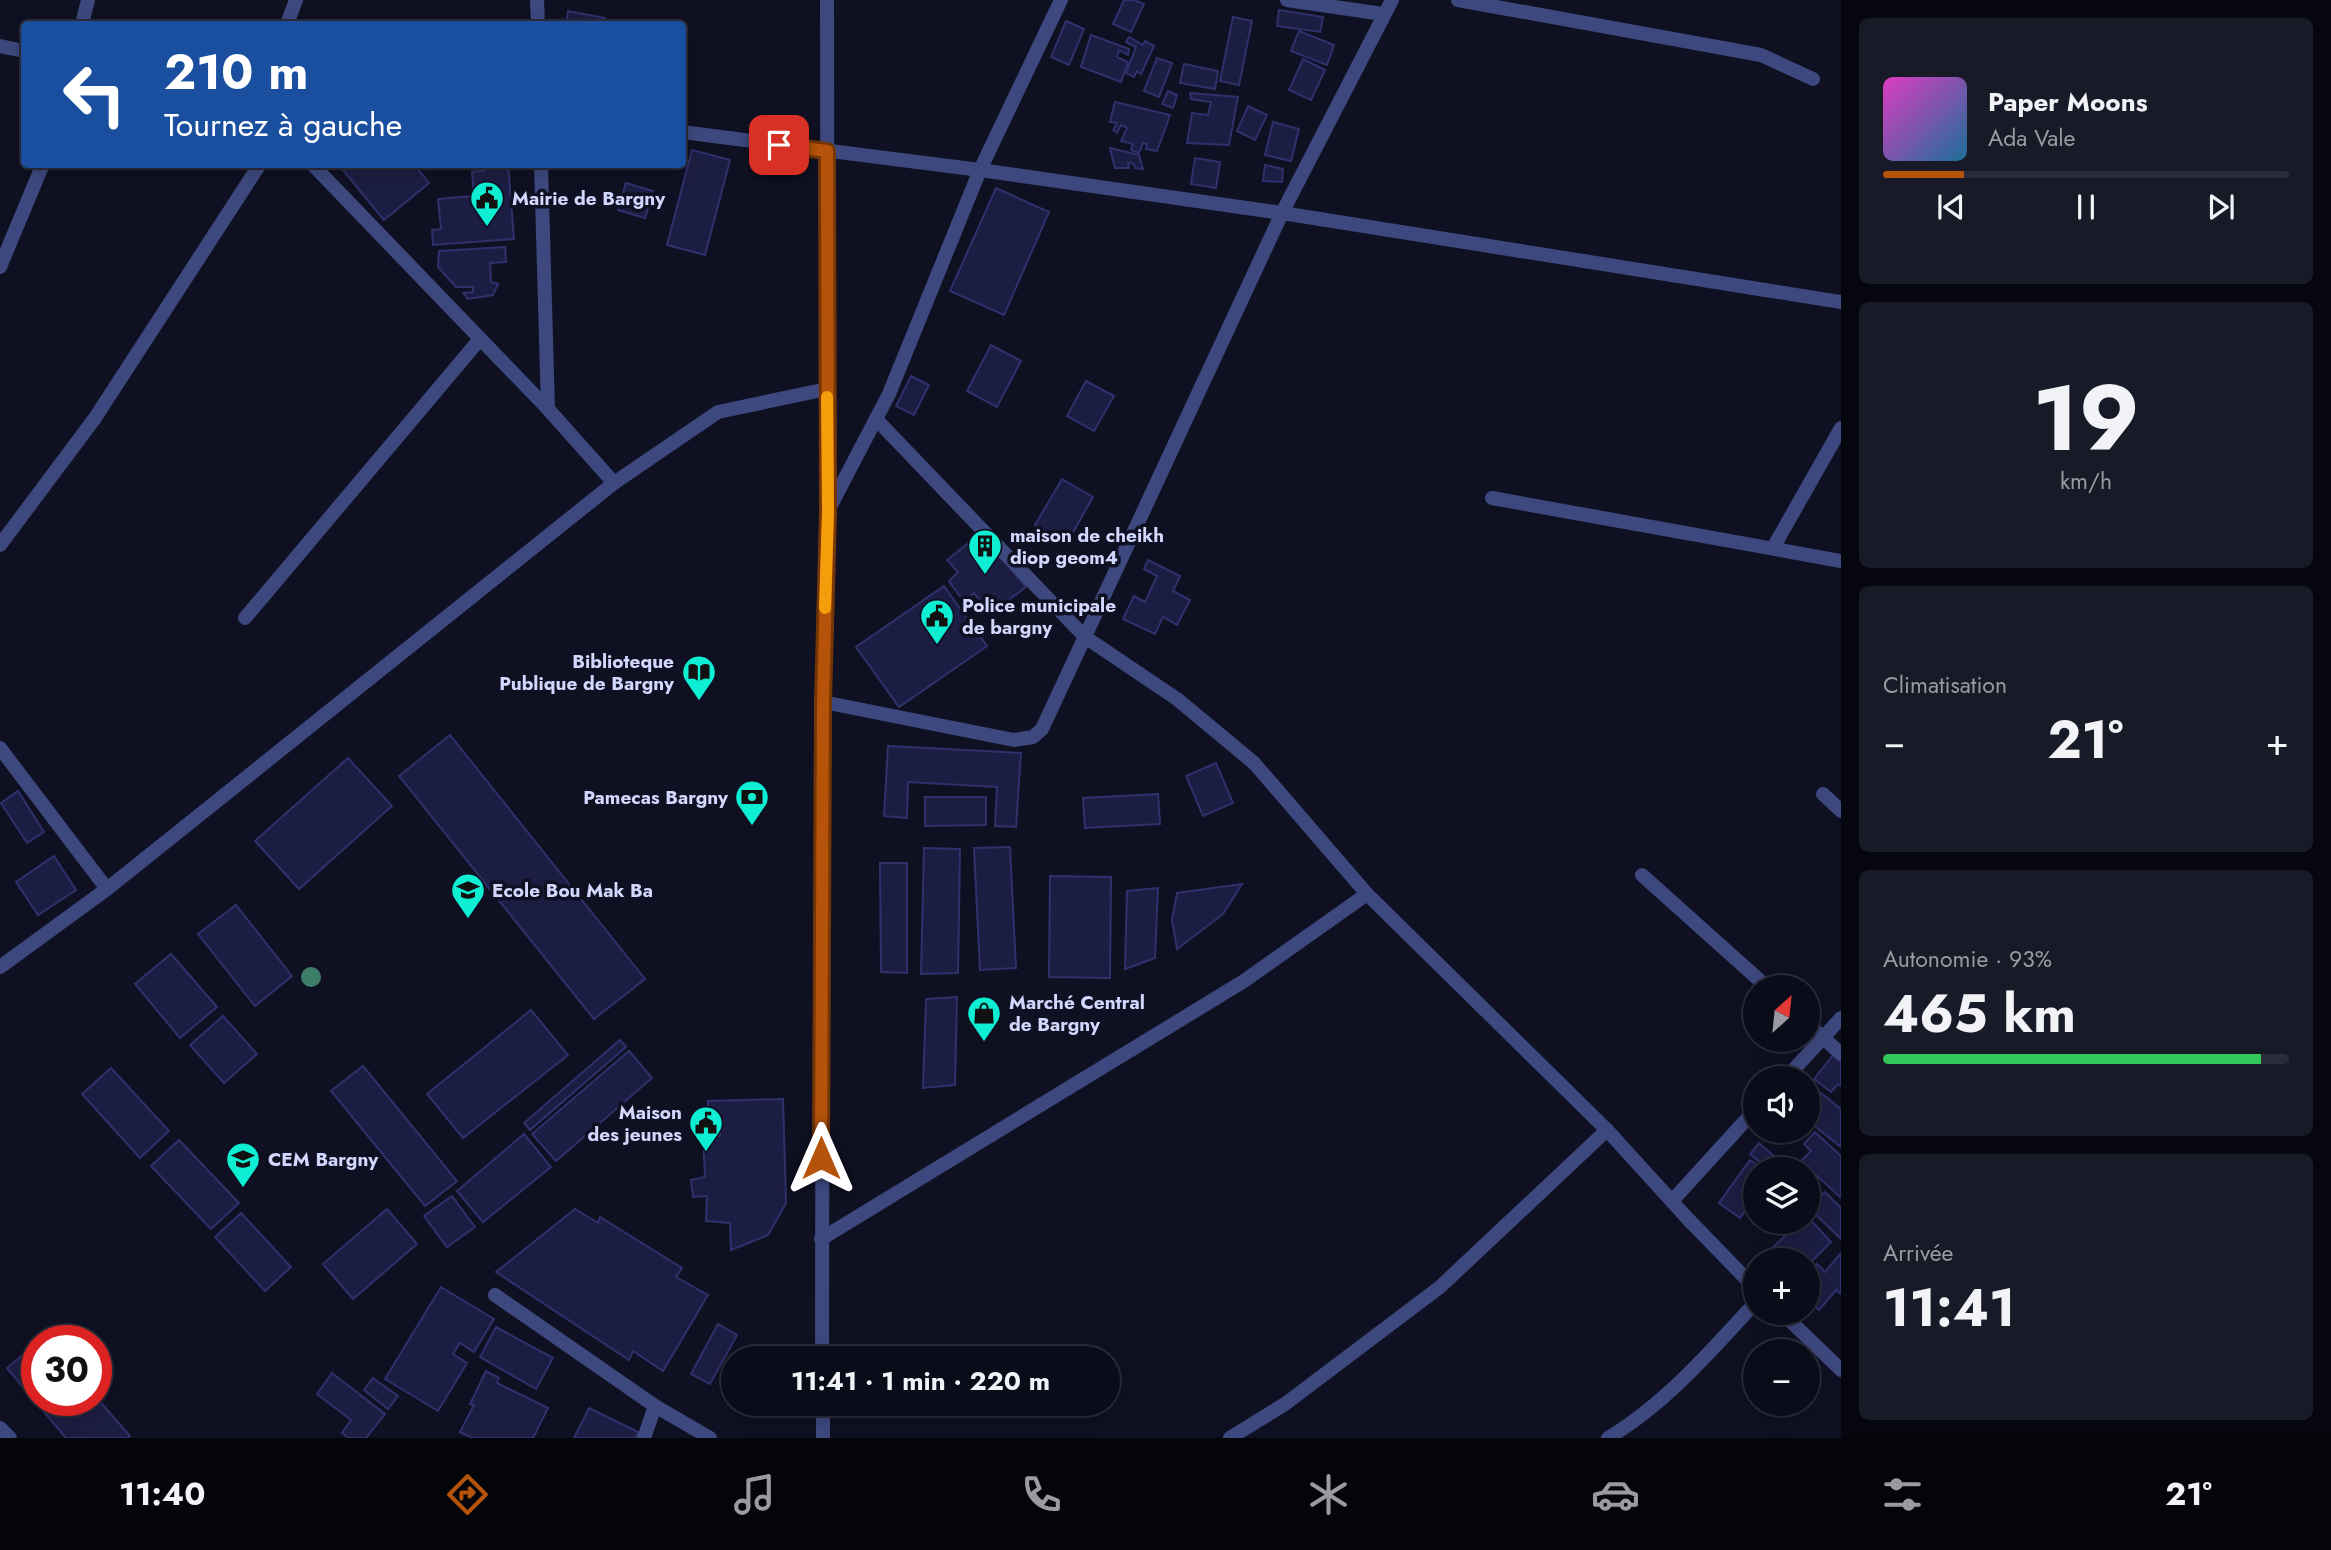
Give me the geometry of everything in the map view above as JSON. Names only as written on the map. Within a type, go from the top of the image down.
[{"type":"street","points":[[83,21],[88,0]]},
{"type":"street","points":[[288,21],[296,0]]},
{"type":"street","points":[[537,0],[538,21]]},
{"type":"street","points":[[822,1346],[823,702],[828,512],[827,0]]},
{"type":"street","points":[[828,512],[888,394],[980,170],[1060,0]]},
{"type":"street","points":[[1287,0],[1383,13]]},
{"type":"street","points":[[823,702],[1014,740],[1033,737],[1042,729],[1282,213],[1392,0]]},
{"type":"street","points":[[1458,0],[1761,55],[1813,79]]},
{"type":"street","points":[[0,46],[21,50]]},
{"type":"street","points":[[686,133],[980,170],[1282,213],[1841,302]]},
{"type":"street","points":[[0,267],[41,168]]},
{"type":"street","points":[[0,545],[95,418],[257,168]]},
{"type":"street","points":[[316,168],[548,409],[614,483]]},
{"type":"street","points":[[541,168],[548,409]]},
{"type":"street","points":[[245,618],[481,339]]},
{"type":"street","points":[[0,967],[107,889],[614,483],[718,412],[827,389]]},
{"type":"street","points":[[876,419],[1085,637],[1177,699],[1254,763],[1367,894],[1607,1130],[1743,1275]]},
{"type":"street","points":[[1773,548],[1821,468],[1841,428]]},
{"type":"street","points":[[1492,498],[1841,561]]},
{"type":"street","points":[[0,748],[107,889]]},
{"type":"street","points":[[1823,794],[1841,811]]},
{"type":"street","points":[[1642,875],[1754,975]]},
{"type":"street","points":[[821,1239],[1244,981],[1367,894]]},
{"type":"street","points":[[1797,1066],[1841,1018]]},
{"type":"street","points":[[1820,1034],[1841,1054]]},
{"type":"street","points":[[1672,1201],[1743,1123]]},
{"type":"street","points":[[1230,1438],[1285,1404],[1440,1287],[1607,1130]]},
{"type":"street","points":[[495,1295],[655,1406],[710,1438]]},
{"type":"street","points":[[1608,1438],[1655,1405],[1743,1316]]},
{"type":"street","points":[[1794,1325],[1841,1370]]},
{"type":"street","points":[[644,1438],[655,1406]]},
{"type":"street","points":[[823,1416],[823,1438]]},
{"type":"street","points":[[0,1428],[10,1438]]},
{"type":"building","points":[[1124,0],[1144,4],[1131,32],[1113,24]]},
{"type":"building","points":[[1279,10],[1323,17],[1320,32],[1277,26]]},
{"type":"building","points":[[568,11],[605,18],[604,21],[566,21]]},
{"type":"building","points":[[1233,17],[1252,21],[1239,85],[1220,81]]},
{"type":"building","points":[[1066,21],[1084,29],[1069,65],[1051,57]]},
{"type":"building","points":[[1299,31],[1334,45],[1327,65],[1291,51]]},
{"type":"building","points":[[1091,35],[1129,49],[1128,55],[1119,50],[1117,57],[1128,62],[1121,82],[1081,67]]},
{"type":"building","points":[[1129,37],[1143,45],[1145,41],[1154,46],[1141,74],[1137,71],[1134,77],[1126,73],[1136,47],[1126,42]]},
{"type":"building","points":[[1157,58],[1172,63],[1159,97],[1144,91]]},
{"type":"building","points":[[1303,59],[1325,70],[1311,100],[1289,90]]},
{"type":"building","points":[[1184,64],[1218,71],[1215,89],[1180,83]]},
{"type":"building","points":[[1168,91],[1177,95],[1173,108],[1162,104]]},
{"type":"building","points":[[1190,93],[1238,97],[1229,145],[1187,143],[1192,113],[1208,115],[1211,102],[1191,99]]},
{"type":"building","points":[[1115,102],[1170,115],[1157,151],[1146,149],[1147,144],[1143,143],[1139,153],[1131,150],[1133,144],[1121,141],[1127,128],[1121,125],[1117,133],[1113,130],[1117,123],[1110,122]]},
{"type":"building","points":[[1248,106],[1267,115],[1255,140],[1237,131]]},
{"type":"building","points":[[1273,122],[1299,129],[1291,161],[1265,155]]},
{"type":"building","points":[[1110,148],[1139,155],[1143,169],[1135,168],[1134,164],[1128,162],[1129,168],[1115,168]]},
{"type":"building","points":[[692,150],[730,160],[705,255],[667,245]]},
{"type":"building","points":[[1195,158],[1220,162],[1216,188],[1191,184]]},
{"type":"building","points":[[1265,165],[1283,169],[1282,182],[1263,181]]},
{"type":"building","points":[[341,168],[417,168],[429,183],[384,220]]},
{"type":"building","points":[[484,168],[508,168],[514,239],[433,245],[432,230],[441,229],[438,199],[474,196],[472,172],[484,171]]},
{"type":"building","points":[[626,183],[653,191],[645,218],[618,210]]},
{"type":"building","points":[[996,188],[1049,212],[1004,315],[950,291]]},
{"type":"building","points":[[505,247],[506,262],[490,263],[491,282],[498,284],[493,295],[468,299],[463,293],[473,292],[473,287],[456,287],[438,267],[439,251]]},
{"type":"building","points":[[991,345],[1021,361],[997,407],[967,391]]},
{"type":"building","points":[[911,376],[929,385],[914,415],[896,406]]},
{"type":"building","points":[[1086,381],[1114,396],[1094,431],[1067,416]]},
{"type":"building","points":[[1062,479],[1093,497],[1067,543],[1035,525]]},
{"type":"building","name":"maison de cheikh diop geom4","points":[[981,533],[1026,587],[990,614],[974,593],[964,602],[949,581],[958,572],[947,560]]},
{"type":"building","points":[[1148,560],[1180,576],[1173,591],[1190,600],[1177,625],[1163,617],[1155,634],[1123,619],[1134,596],[1145,602],[1157,576],[1144,569]]},
{"type":"building","points":[[944,586],[987,646],[899,707],[856,647]]},
{"type":"building","points":[[450,735],[645,979],[594,1019],[399,776]]},
{"type":"building","points":[[888,746],[1021,753],[1016,827],[995,826],[997,787],[908,782],[907,818],[884,816]]},
{"type":"building","points":[[348,758],[392,806],[299,889],[255,841]]},
{"type":"building","points":[[1216,763],[1233,803],[1203,816],[1186,776]]},
{"type":"building","points":[[18,791],[44,832],[27,843],[1,803]]},
{"type":"building","points":[[1158,794],[1160,824],[1085,828],[1083,798]]},
{"type":"building","points":[[925,797],[986,797],[986,825],[925,826]]},
{"type":"building","points":[[1010,847],[1016,968],[980,970],[974,848]]},
{"type":"building","points":[[924,848],[960,849],[958,973],[921,974]]},
{"type":"building","points":[[54,856],[76,890],[38,915],[16,882]]},
{"type":"building","points":[[880,863],[907,863],[907,973],[881,972]]},
{"type":"building","points":[[1050,876],[1111,877],[1110,978],[1049,977]]},
{"type":"building","points":[[1242,884],[1223,914],[1177,949],[1172,920],[1177,893]]},
{"type":"building","points":[[1158,888],[1155,958],[1125,969],[1127,891]]},
{"type":"building","points":[[236,905],[292,976],[255,1006],[198,934]]},
{"type":"building","points":[[171,954],[217,1007],[180,1038],[135,984]]},
{"type":"building","points":[[957,997],[955,1085],[923,1088],[926,999]]},
{"type":"building","points":[[531,1010],[568,1055],[463,1138],[427,1094]]},
{"type":"building","points":[[223,1016],[257,1054],[224,1083],[190,1045]]},
{"type":"building","points":[[620,1040],[626,1047],[530,1130],[524,1123]]},
{"type":"building","points":[[629,1051],[652,1078],[556,1161],[532,1134]]},
{"type":"building","points":[[1834,1054],[1841,1059],[1841,1086],[1838,1084],[1831,1092],[1820,1084],[1820,1072]]},
{"type":"building","points":[[363,1066],[457,1181],[425,1206],[331,1091]]},
{"type":"building","points":[[111,1068],[169,1131],[140,1158],[82,1094]]},
{"type":"building","points":[[1820,1094],[1841,1109],[1841,1147],[1820,1130]]},
{"type":"building","points":[[783,1099],[786,1203],[768,1235],[731,1250],[730,1223],[706,1221],[707,1196],[693,1197],[691,1180],[705,1177],[703,1136],[720,1136],[719,1124],[707,1124],[708,1101]]},
{"type":"building","points":[[524,1134],[551,1167],[483,1222],[457,1191]]},
{"type":"building","points":[[1820,1137],[1841,1156],[1841,1198],[1820,1179],[1820,1157],[1805,1157],[1811,1151],[1804,1144],[1820,1143]]},
{"type":"building","points":[[179,1140],[239,1203],[211,1229],[151,1166]]},
{"type":"building","points":[[1759,1143],[1775,1157],[1754,1157],[1750,1154]]},
{"type":"building","points":[[1743,1170],[1743,1214],[1740,1218],[1719,1203]]},
{"type":"building","points":[[1825,1192],[1841,1208],[1841,1239],[1820,1219],[1820,1197]]},
{"type":"building","points":[[452,1196],[475,1227],[447,1247],[424,1216]]},
{"type":"building","points":[[387,1209],[417,1244],[353,1299],[323,1264]]},
{"type":"building","points":[[575,1209],[598,1223],[600,1217],[682,1268],[676,1277],[708,1295],[663,1371],[633,1351],[629,1360],[496,1272]]},
{"type":"building","points":[[241,1213],[291,1267],[265,1291],[215,1237]]},
{"type":"building","points":[[1820,1230],[1831,1242],[1820,1253],[1820,1248],[1772,1248],[1786,1235],[1820,1234]]},
{"type":"building","points":[[1841,1253],[1841,1294],[1836,1290],[1820,1309],[1820,1267],[1825,1272]]},
{"type":"building","points":[[441,1287],[494,1319],[474,1352],[460,1343],[453,1354],[467,1363],[438,1411],[385,1379]]},
{"type":"building","points":[[718,1324],[737,1335],[731,1346],[721,1346],[721,1364],[710,1384],[691,1374]]},
{"type":"building","points":[[496,1327],[553,1358],[536,1389],[480,1357]]},
{"type":"building","points":[[21,1356],[21,1385],[7,1368]]},
{"type":"building","points":[[486,1371],[499,1378],[497,1383],[548,1408],[533,1438],[472,1438],[460,1432],[474,1405],[470,1404]]},
{"type":"building","points":[[332,1373],[385,1414],[366,1438],[349,1438],[342,1433],[351,1420],[317,1394]]},
{"type":"building","points":[[373,1378],[398,1396],[388,1409],[364,1390]]},
{"type":"building","points":[[589,1408],[638,1432],[635,1438],[574,1438]]},
{"type":"building","points":[[112,1415],[130,1436],[127,1438],[66,1438],[47,1416]]},
{"type":"slow traffic","points":[[825,608],[827,397]]},
{"type":"place","name":"Mairie de Bargny","points":[[487,228]]},
{"type":"place","name":"maison de cheikh diop geom4","points":[[985,576]]},
{"type":"place","name":"Police municipale de bargny","points":[[937,646]]},
{"type":"place","name":"Biblioteque Publique de Bargny","points":[[699,702]]},
{"type":"place","name":"Pamecas Bargny","points":[[752,827]]},
{"type":"place","name":"Ecole Bou Mak Ba","points":[[468,920]]},
{"type":"place","name":"Marché Central de Bargny","points":[[984,1043]]},
{"type":"place","name":"Maison des jeunes","points":[[706,1153]]},
{"type":"place","name":"CEM Bargny","points":[[243,1189]]},
{"type":"route","points":[[779,145],[827,151],[828,512],[823,702],[821,1158]]}]
